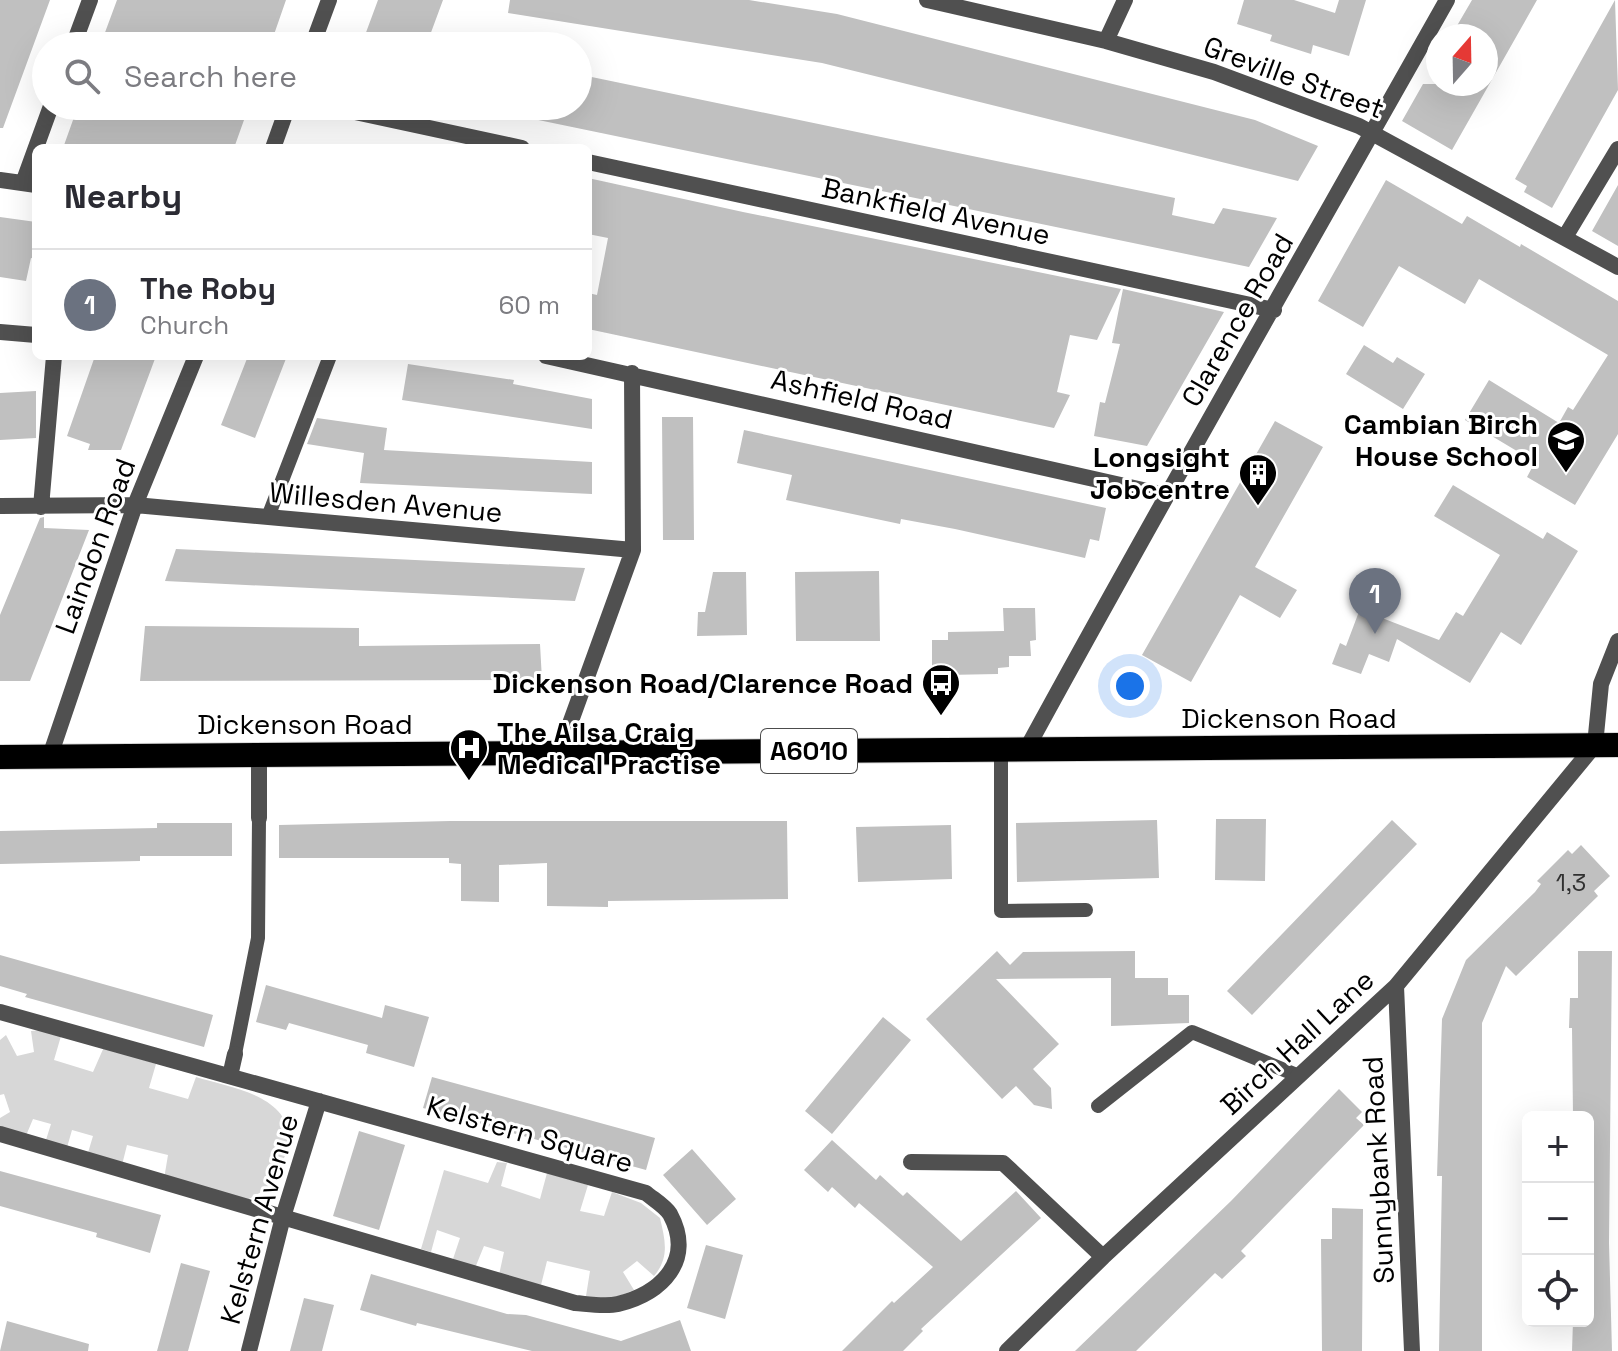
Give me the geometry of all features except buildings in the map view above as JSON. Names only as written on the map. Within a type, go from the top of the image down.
[{"type":"highway","name":"Dickenson Road","points":[[0,757],[1606,745]]},
{"type":"street","points":[[78,32],[90,0]]},
{"type":"street","points":[[317,32],[329,0]]},
{"type":"street","name":"Greville Street","points":[[927,0],[1106,41],[1214,72],[1373,131],[1618,267]]},
{"type":"street","points":[[1106,41],[1125,0]]},
{"type":"street","name":"Clarence Road","points":[[1026,750],[1165,495],[1274,310],[1447,0]]},
{"type":"street","points":[[40,144],[47,120]]},
{"type":"street","points":[[274,144],[283,120]]},
{"type":"street","points":[[392,120],[503,144]]},
{"type":"street","points":[[1565,237],[1618,149]]},
{"type":"street","name":"Bankfield Avenue","points":[[592,163],[1274,310]]},
{"type":"street","points":[[0,180],[29,184]]},
{"type":"street","points":[[0,332],[32,335]]},
{"type":"street","points":[[41,507],[54,360]]},
{"type":"street","name":"Laindon Road","points":[[50,756],[135,505],[194,360]]},
{"type":"street","name":"Ashfield Road","points":[[566,360],[1165,495]]},
{"type":"street","points":[[559,754],[633,550],[632,373]]},
{"type":"street","name":"Willesden Avenue","points":[[0,506],[135,505],[633,550]]},
{"type":"street","points":[[1606,745],[1601,684],[1618,641]]},
{"type":"street","name":"Birch Hall Lane","points":[[1007,1351],[1103,1257],[1396,986],[1606,745]]},
{"type":"street","points":[[259,754],[259,818]]},
{"type":"street","name":"Sunnybank Road","points":[[1396,986],[1412,1351]]},
{"type":"street","name":"Kelstern Square","points":[[0,1012],[646,1193],[669,1212],[679,1244],[671,1274],[651,1292],[615,1305],[575,1303],[0,1134]]},
{"type":"street","points":[[230,1076],[235,1054]]},
{"type":"street","name":"Kelstern Avenue","points":[[249,1351],[283,1217],[319,1101]]},
{"type":"street","points":[[911,1162],[1003,1163],[1103,1257]]},
{"type":"lane","points":[[268,517],[328,360]]},
{"type":"lane","points":[[1001,750],[1001,911],[1086,910]]},
{"type":"lane","points":[[235,1054],[258,938],[259,818]]},
{"type":"lane","points":[[1098,1106],[1192,1032],[1299,1076]]},
{"type":"shaded area","points":[[44,1030],[61,1036],[54,1060],[93,1072],[104,1047],[156,1064],[149,1088],[188,1099],[196,1077],[239,1089],[267,1102],[286,1122],[289,1137],[274,1185],[247,1200],[164,1179],[168,1155],[127,1145],[122,1165],[87,1156],[93,1136],[72,1130],[66,1151],[45,1143],[51,1124],[33,1119],[25,1138],[0,1129],[0,1118],[10,1112],[4,1094],[0,1095],[0,1040],[6,1035],[17,1056],[34,1052],[31,1031]]},
{"type":"shaded area","points":[[497,1162],[507,1163],[501,1186],[540,1199],[547,1173],[588,1185],[580,1211],[604,1216],[612,1192],[641,1203],[660,1218],[665,1248],[659,1269],[654,1276],[637,1261],[623,1272],[634,1290],[612,1299],[586,1296],[590,1271],[547,1261],[541,1285],[499,1275],[504,1252],[484,1246],[475,1268],[453,1259],[460,1238],[437,1230],[431,1252],[421,1249],[444,1170],[488,1183]]},
{"type":"place","name":"Cambian Birch House School","points":[[1566,474]]},
{"type":"place","name":"Longsight Jobcentre","points":[[1258,507]]},
{"type":"place","name":"The Roby","points":[[1375,634]]},
{"type":"place","name":"Dickenson Road/Clarence Road","points":[[941,717]]},
{"type":"place","name":"The Ailsa Craig Medical Practise","points":[[469,782]]}]
